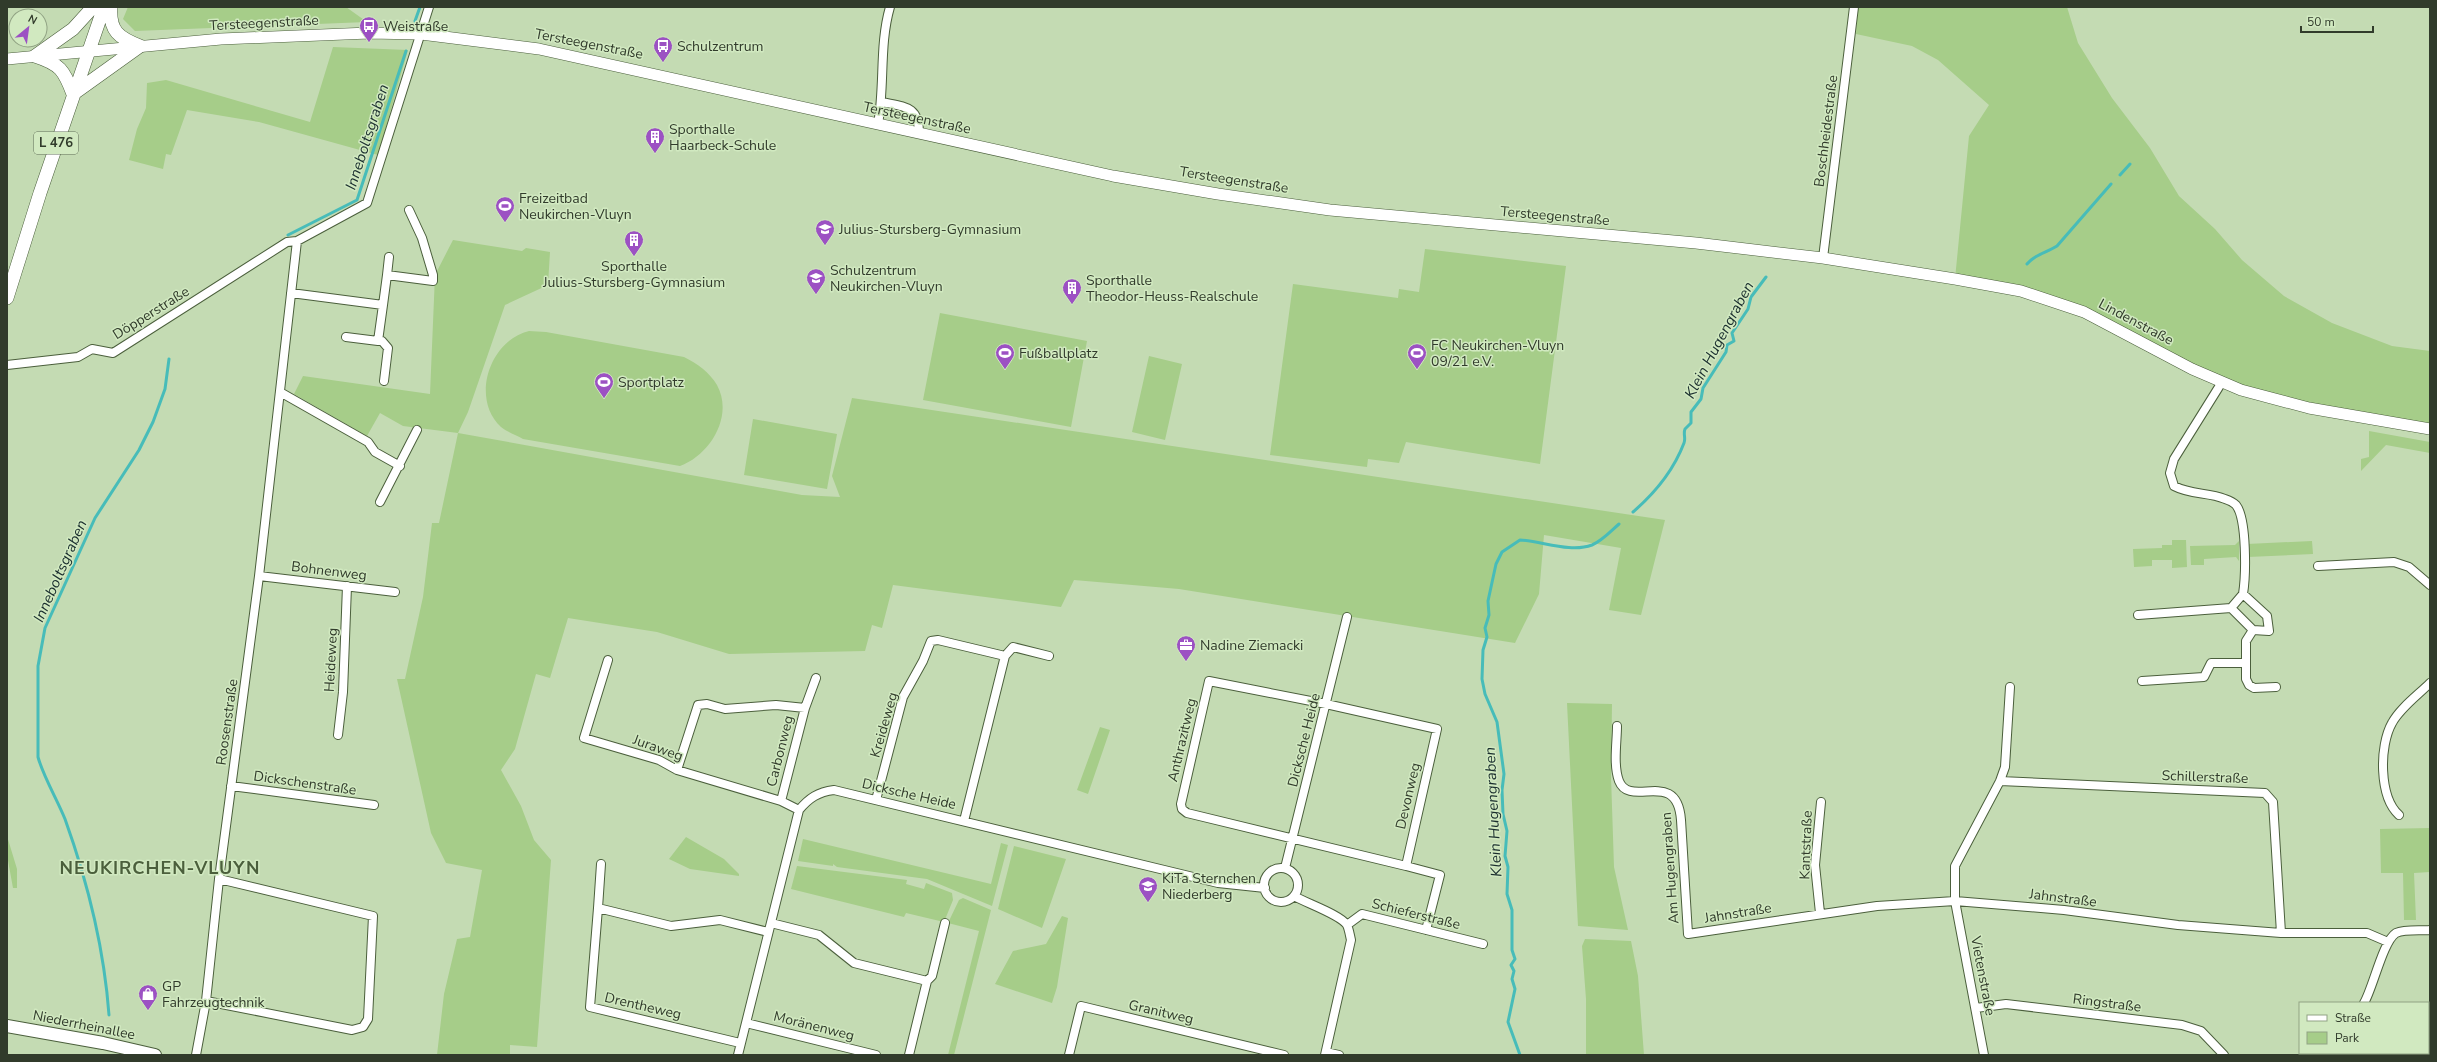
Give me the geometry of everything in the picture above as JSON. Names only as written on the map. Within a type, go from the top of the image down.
[{"type":"main road","points":[[35,56],[73,29],[93,7]]},
{"type":"main road","name":"L 476","points":[[7,298],[87,50],[104,7]]},
{"type":"main road","points":[[111,7],[110,19],[116,32],[122,38],[140,46]]},
{"type":"main road","points":[[35,56],[50,61],[60,67],[67,77],[73,94],[140,46]]},
{"type":"main road","name":"Niederrheinallee","points":[[10,1025],[103,1043],[155,1055]]},
{"type":"street","points":[[297,241],[367,203],[430,7]]},
{"type":"street","points":[[878,124],[882,102],[882,54],[885,23],[890,7]]},
{"type":"street","name":"Boschheidestraße","points":[[1823,258],[1854,7]]},
{"type":"street","name":"Tersteegenstraße","points":[[7,59],[87,50],[325,34],[421,34],[539,49],[1113,176],[1330,210],[1696,243],[1823,258]]},
{"type":"street","points":[[882,102],[912,110],[919,119],[919,133]]},
{"type":"street","points":[[387,275],[433,281],[433,275],[422,238],[409,210]]},
{"type":"street","name":"Roosenstraße","points":[[196,1055],[206,1001],[219,879],[259,576],[297,241]]},
{"type":"street","name":"Döpperstraße","points":[[7,365],[78,357],[92,349],[113,353],[288,242],[297,241]]},
{"type":"street","points":[[378,341],[389,257]]},
{"type":"street","name":"Lindenstraße","points":[[1823,258],[1955,279],[2051,300],[2084,312],[2222,382],[2276,401],[2430,429]]},
{"type":"street","points":[[290,293],[383,305]]},
{"type":"street","points":[[346,337],[382,341],[388,348],[384,381]]},
{"type":"street","points":[[2138,615],[2230,608],[2242,594],[2244,582],[2242,523],[2236,506],[2224,498],[2186,492],[2174,486],[2170,473],[2174,459],[2222,382]]},
{"type":"street","points":[[280,392],[368,442],[374,452],[400,466]]},
{"type":"street","points":[[380,502],[400,466],[405,450],[417,430]]},
{"type":"street","points":[[2318,566],[2394,562],[2409,567],[2430,586]]},
{"type":"street","name":"Bohnenweg","points":[[259,576],[395,592]]},
{"type":"street","name":"Heideweg","points":[[338,735],[344,692],[347,586]]},
{"type":"street","points":[[2230,608],[2253,630],[2269,630],[2270,624],[2267,616],[2242,594]]},
{"type":"street","name":"Dicksche Heide","points":[[1285,868],[1347,617]]},
{"type":"street","points":[[2253,630],[2246,641],[2245,662],[2249,685],[2254,688],[2276,686]]},
{"type":"street","name":"Kreideweg","points":[[876,800],[903,698],[923,661],[931,641],[938,640],[1005,656]]},
{"type":"street","points":[[964,821],[1005,656],[1013,647],[1049,656]]},
{"type":"street","name":"Juraweg","points":[[608,660],[584,738],[659,760],[677,770],[782,801],[799,810]]},
{"type":"street","points":[[2142,681],[2204,677],[2212,663],[2245,662]]},
{"type":"street","name":"Carbonweg","points":[[782,801],[805,708],[816,678]]},
{"type":"street","name":"Anthrazitweg","points":[[1292,838],[1186,813],[1182,809],[1181,804],[1208,681],[1326,704]]},
{"type":"street","points":[[2399,815],[2392,808],[2385,791],[2385,746],[2392,722],[2430,683]]},
{"type":"street","points":[[1955,901],[1956,866],[1959,856],[2000,781],[2005,767],[2010,687]]},
{"type":"street","name":"Carbonweg","points":[[677,770],[698,705],[707,704],[725,709],[776,705],[805,708]]},
{"type":"street","name":"Devonweg","points":[[1326,704],[1437,729],[1406,866]]},
{"type":"street","name":"Am Hugengraben","points":[[1617,726],[1616,764],[1619,780],[1622,786],[1636,792],[1655,790],[1665,792],[1678,802],[1688,934]]},
{"type":"street","name":"Schillerstraße","points":[[2000,781],[2265,793],[2273,802],[2282,933]]},
{"type":"street","name":"Dickschenstraße","points":[[231,786],[374,805]]},
{"type":"street","name":"Dicksche Heide","points":[[799,810],[816,795],[834,790],[1218,883],[1265,888]]},
{"type":"street","name":"Kantstraße","points":[[1820,913],[1815,866],[1821,802]]},
{"type":"street","points":[[738,1055],[799,810]]},
{"type":"street","points":[[1292,838],[1440,875],[1426,930]]},
{"type":"street","name":"Drentheweg","points":[[601,864],[590,1007],[740,1043]]},
{"type":"street","points":[[1285,868],[1290,870],[1297,879],[1298,885],[1294,896],[1285,901],[1274,900],[1265,888],[1270,873],[1285,868]]},
{"type":"street","points":[[206,1001],[352,1030],[363,1027],[368,1018],[374,916],[219,879]]},
{"type":"street","points":[[1294,896],[1312,906],[1337,916],[1347,925],[1351,940],[1348,959],[1325,1053],[1339,1055]]},
{"type":"street","name":"Jahnstraße","points":[[1688,934],[1820,913],[1877,906],[1955,901],[2064,910],[2178,925],[2282,933],[2367,933],[2388,942]]},
{"type":"street","name":"Vietenstraße","points":[[1955,901],[1984,1055]]},
{"type":"street","points":[[598,908],[671,926],[720,920],[768,932]]},
{"type":"street","name":"Schieferstraße","points":[[1347,925],[1362,914],[1483,944]]},
{"type":"street","points":[[770,923],[819,935],[854,963],[927,981]]},
{"type":"street","points":[[909,1055],[927,981],[932,976],[945,923]]},
{"type":"street","points":[[2365,1002],[2372,989],[2388,942],[2395,934],[2400,932],[2430,930]]},
{"type":"street","name":"Ringstraße","points":[[1976,1008],[2006,1004],[2182,1025],[2201,1031],[2224,1055]]},
{"type":"street","name":"Granitweg","points":[[1069,1055],[1081,1006],[1284,1055]]},
{"type":"street","name":"Moränenweg","points":[[746,1023],[876,1055]]},
{"type":"green space","points":[[128,7],[346,7],[367,22],[135,31],[123,19]]},
{"type":"green space","points":[[1858,7],[2067,7],[2078,43],[2112,98],[2150,148],[2179,196],[2215,229],[2242,260],[2284,296],[2332,323],[2392,346],[2430,351],[2430,429],[2241,390],[2084,312],[1955,279],[1969,136],[1989,105],[1938,60],[1912,46],[1856,34]]},
{"type":"green space","points":[[333,47],[408,50],[378,155],[259,122],[187,110],[171,155],[166,154],[163,169],[129,160],[137,129],[146,108],[147,83],[166,80],[310,122]]},
{"type":"green space","points":[[453,240],[522,251],[526,248],[550,252],[548,285],[505,305],[468,412],[458,433],[403,426],[380,413],[367,436],[294,394],[303,376],[430,394],[435,275]]},
{"type":"green space","name":"FC Neukirchen-Vluyn 09/21 e.V.","points":[[1425,249],[1566,266],[1540,464],[1406,442],[1399,463],[1368,459],[1367,467],[1270,455],[1293,284],[1398,298],[1399,289],[1419,292]]},
{"type":"green space","name":"Fußballplatz","points":[[940,313],[1087,341],[1071,427],[923,400]]},
{"type":"green space","name":"Sportplatz","points":[[529,331],[546,332],[684,357],[703,369],[717,385],[722,397],[723,409],[721,421],[716,433],[701,453],[691,461],[680,466],[523,439],[509,432],[501,427],[492,415],[487,401],[486,386],[489,372],[495,358],[504,346],[515,337]]},
{"type":"green space","points":[[1149,356],[1182,364],[1165,440],[1132,432]]},
{"type":"green space","points":[[852,398],[1665,520],[1641,615],[1609,610],[1621,548],[1544,535],[1539,594],[1515,643],[1179,589],[1074,580],[1061,607],[893,585],[882,628],[872,625],[865,651],[729,654],[657,632],[568,618],[550,678],[536,674],[515,749],[501,770],[521,806],[534,840],[551,860],[537,1047],[510,1045],[510,1055],[437,1055],[444,994],[457,939],[470,937],[482,870],[446,863],[431,833],[397,679],[405,679],[423,597],[432,523],[439,523],[458,433],[802,495],[840,497],[832,476]]},
{"type":"green space","points":[[753,419],[837,434],[827,489],[744,475]]},
{"type":"green space","points":[[2369,431],[2430,442],[2430,453],[2386,445],[2361,471],[2361,459],[2369,457]]},
{"type":"green space","points":[[2172,540],[2186,540],[2187,567],[2172,568],[2172,560],[2152,560],[2152,566],[2134,567],[2133,549],[2162,548],[2162,545],[2172,545]]},
{"type":"green space","points":[[2239,541],[2239,561],[2236,557],[2204,559],[2204,565],[2191,565],[2190,546],[2235,545]]},
{"type":"green space","points":[[2312,541],[2313,554],[2248,557],[2247,544]]},
{"type":"green space","points":[[1567,703],[1612,704],[1611,776],[1614,867],[1628,930],[1578,926]]},
{"type":"green space","points":[[1100,727],[1110,730],[1088,794],[1077,790]]},
{"type":"green space","points":[[2430,828],[2430,872],[2414,873],[2416,920],[2404,920],[2403,873],[2381,873],[2380,829]]},
{"type":"green space","points":[[7,836],[17,869],[17,888],[13,888],[7,855]]},
{"type":"green space","points":[[686,837],[724,859],[739,874],[739,876],[690,869],[669,859]]},
{"type":"green space","points":[[803,839],[991,884],[1001,843],[1008,845],[992,906],[927,879],[837,867],[833,864],[833,866],[798,861]]},
{"type":"green space","points":[[1014,846],[1066,859],[1042,928],[998,909]]},
{"type":"green space","points":[[797,866],[907,880],[906,884],[924,889],[926,883],[952,893],[953,900],[944,922],[906,913],[904,917],[791,889]]},
{"type":"green space","points":[[963,898],[991,910],[954,1055],[948,1055],[979,931],[948,923],[959,900]]},
{"type":"green space","points":[[1062,916],[1068,918],[1057,987],[1052,1003],[995,984],[1013,951],[1046,944]]},
{"type":"green space","points":[[1585,939],[1631,941],[1638,976],[1644,1055],[1586,1055],[1586,999],[1582,946]]},
{"type":"waterway","name":"Inneboltsgraben","points":[[415,21],[420,7]]},
{"type":"waterway","name":"Inneboltsgraben","points":[[288,235],[357,200],[406,51]]},
{"type":"waterway","points":[[2120,175],[2130,164]]},
{"type":"waterway","points":[[2027,264],[2037,256],[2057,246],[2111,184]]},
{"type":"waterway","name":"Klein Hugengraben","points":[[1633,512],[1663,481],[1680,454],[1685,439],[1685,429],[1691,423],[1691,412],[1701,399],[1703,388],[1726,352],[1727,345],[1734,341],[1732,333],[1748,309],[1751,297],[1766,277]]},
{"type":"waterway","name":"Inneboltsgraben","points":[[109,1015],[107,990],[99,940],[88,891],[65,819],[43,772],[38,757],[38,666],[45,628],[95,518],[139,450],[153,422],[165,389],[169,359]]},
{"type":"waterway","name":"Klein Hugengraben","points":[[1520,1055],[1508,1022],[1515,989],[1512,979],[1514,971],[1511,965],[1515,959],[1512,950],[1512,910],[1507,894],[1508,867],[1505,856],[1507,831],[1503,814],[1502,790],[1504,774],[1497,722],[1485,694],[1482,679],[1483,650],[1487,637],[1485,628],[1489,615],[1488,601],[1496,564],[1502,552],[1520,540],[1565,547],[1583,547],[1592,545],[1599,541],[1619,524]]},
{"type":"place","name":"Weistraße","points":[[369,43]]},
{"type":"place","name":"Schulzentrum","points":[[663,63]]},
{"type":"place","name":"Sporthalle Haarbeck-Schule","points":[[655,154]]},
{"type":"place","name":"Freizeitbad Neukirchen-Vluyn","points":[[505,223]]},
{"type":"place","name":"Julius-Stursberg-Gymnasium","points":[[825,246]]},
{"type":"place","name":"Sporthalle Julius-Stursberg-Gymnasium","points":[[634,257]]},
{"type":"place","name":"Schulzentrum Neukirchen-Vluyn","points":[[816,295]]},
{"type":"place","name":"Sporthalle Theodor-Heuss-Realschule","points":[[1072,305]]},
{"type":"place","name":"Fußballplatz","points":[[1005,370]]},
{"type":"place","name":"FC Neukirchen-Vluyn 09/21 e.V.","points":[[1417,370]]},
{"type":"place","name":"Sportplatz","points":[[604,399]]},
{"type":"place","name":"Nadine Ziemacki","points":[[1186,662]]},
{"type":"place","name":"KiTa Sternchen Niederberg","points":[[1148,903]]},
{"type":"place","name":"GP Fahrzeugtechnik","points":[[148,1011]]},
{"type":"district","name":"NEUKIRCHEN-VLUYN","points":[[160,868]]}]
